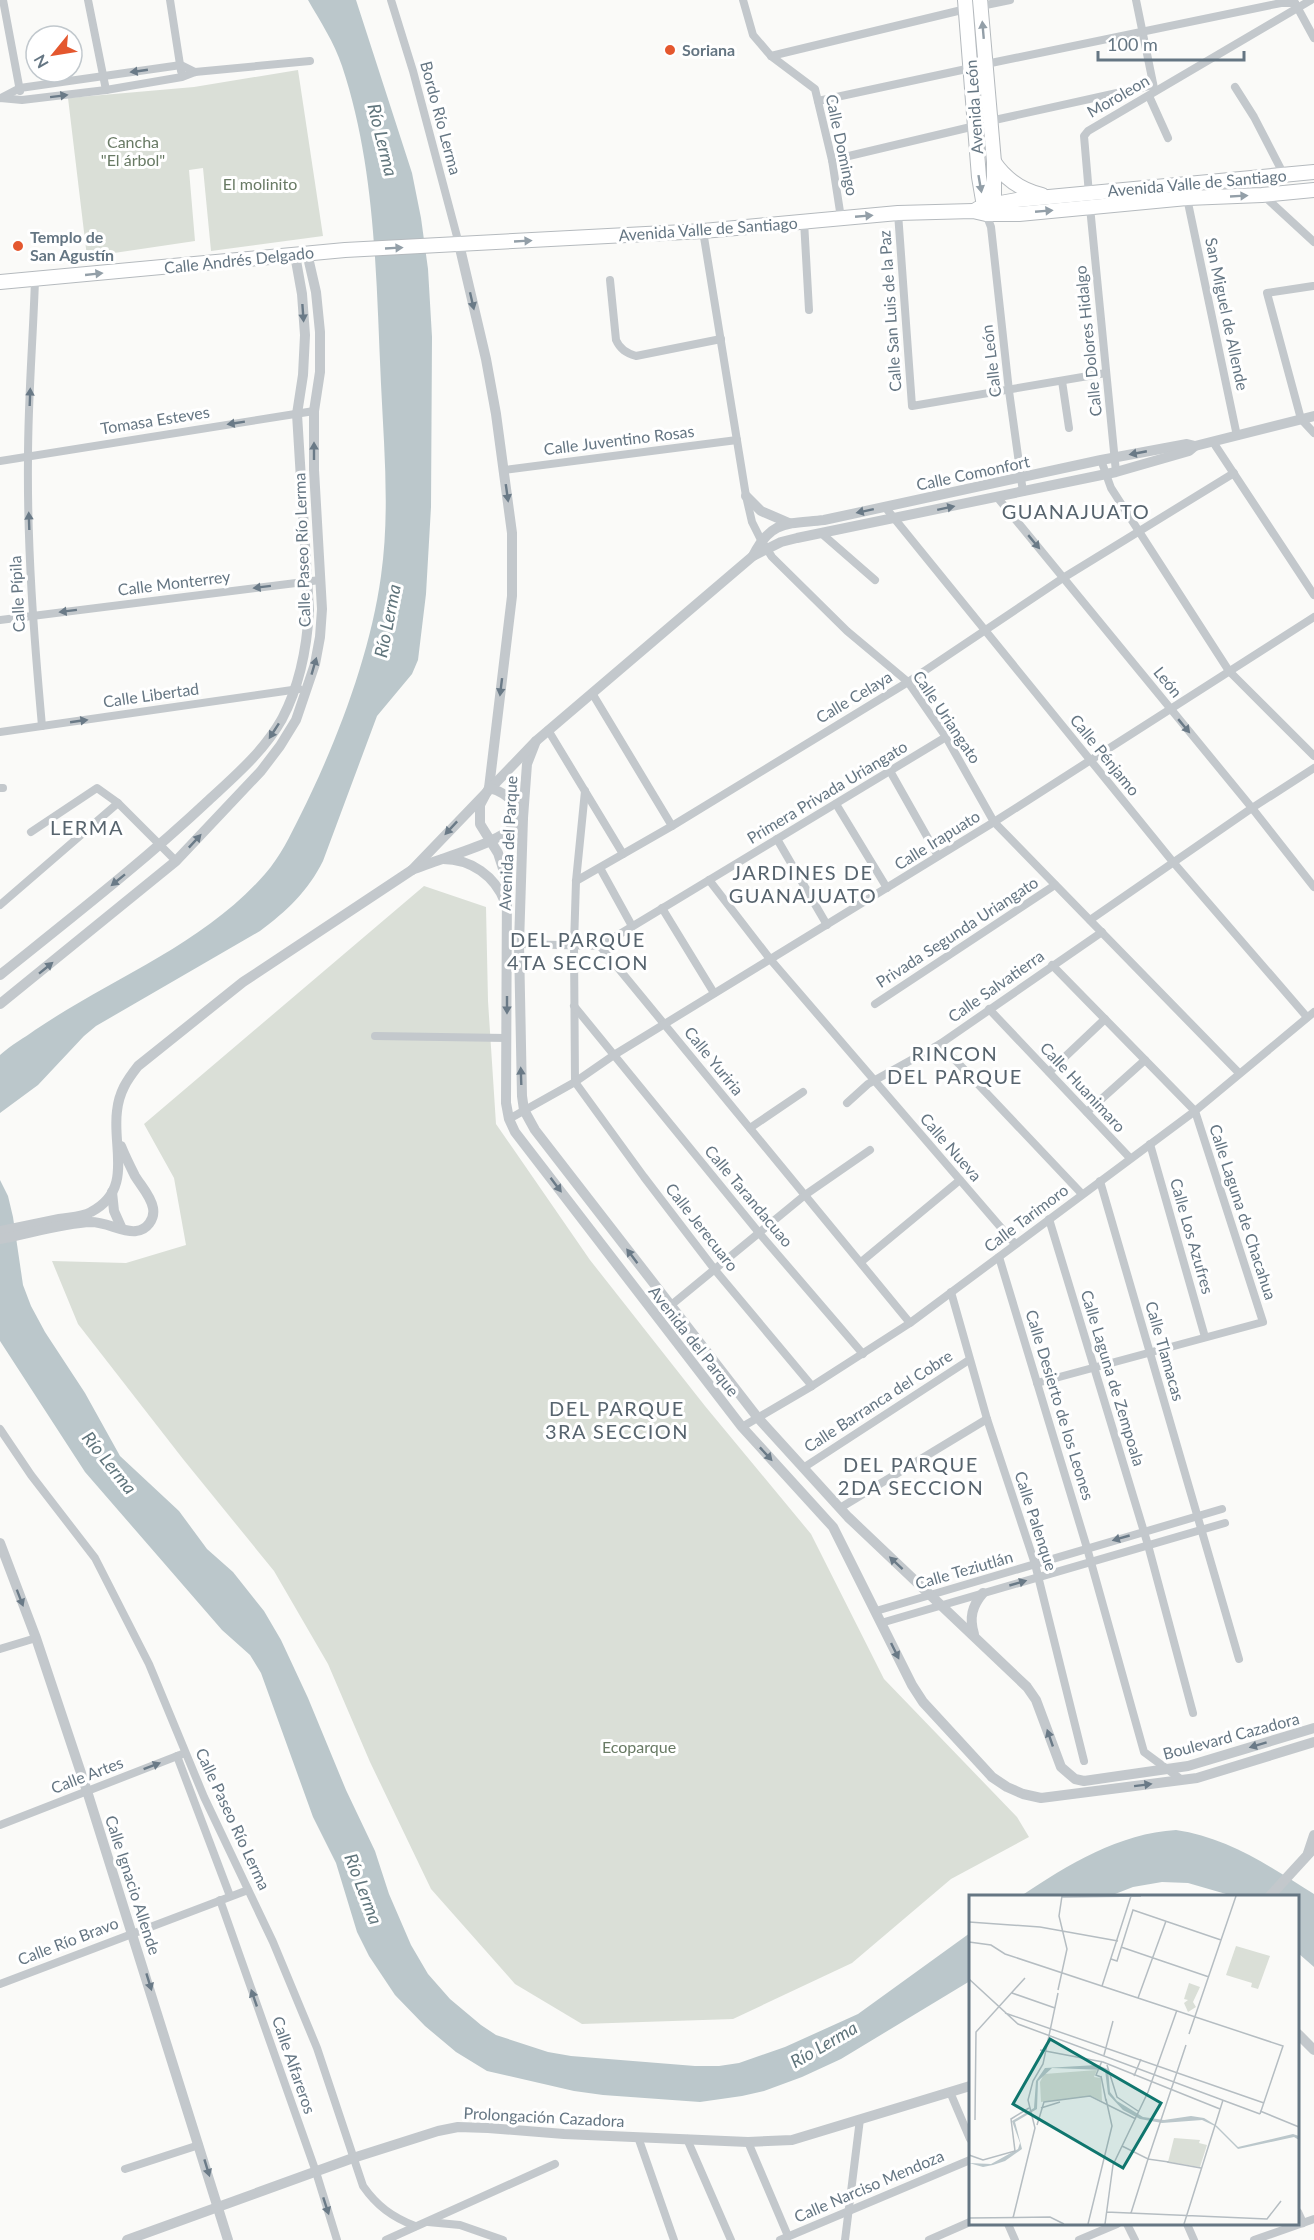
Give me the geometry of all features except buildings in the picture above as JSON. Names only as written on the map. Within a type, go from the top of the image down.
[{"type":"main road","name":"Avenida León","points":[[981,3],[994,162],[987,213]]},
{"type":"main road","name":"Avenida León","points":[[966,4],[979,177],[987,213]]},
{"type":"main road","points":[[994,162],[1004,176],[1018,186],[1042,195],[1059,196]]},
{"type":"main road","name":"Avenida Valle de Santiago","points":[[443,245],[703,231],[898,213],[1019,214],[1089,200],[1314,172]]},
{"type":"main road","name":"Avenida Valle de Santiago","points":[[987,213],[1059,196],[1089,200],[1187,198],[1314,190]]},
{"type":"main road","name":"Calle Andrés Delgado","points":[[0,282],[345,250],[443,245]]},
{"type":"street","points":[[3,0],[22,100]]},
{"type":"street","points":[[88,0],[106,90]]},
{"type":"street","points":[[170,0],[182,77]]},
{"type":"street","name":"Bordo Río Lerma","points":[[391,0],[413,71],[459,244]]},
{"type":"street","name":"Calle Domingo","points":[[743,0],[753,35],[771,56],[815,89],[832,160],[841,218]]},
{"type":"street","points":[[981,3],[1010,0]]},
{"type":"street","points":[[1136,0],[1152,91],[1168,138]]},
{"type":"street","name":"Moroleon","points":[[1089,200],[1085,133],[1296,4],[1311,0]]},
{"type":"street","points":[[986,64],[1281,3],[1296,4],[1314,38]]},
{"type":"street","points":[[771,56],[966,4]]},
{"type":"street","points":[[0,98],[22,100],[106,90],[182,77],[195,72],[310,61]]},
{"type":"street","points":[[0,98],[20,88],[181,65],[195,72]]},
{"type":"street","points":[[818,101],[970,68]]},
{"type":"street","points":[[1235,87],[1254,117],[1284,175]]},
{"type":"street","points":[[990,121],[1152,91]]},
{"type":"street","points":[[832,160],[975,126]]},
{"type":"street","points":[[1263,195],[1314,242]]},
{"type":"street","name":"San Miguel de Allende","points":[[1187,198],[1237,436]]},
{"type":"street","name":"Calle Dolores Hidalgo","points":[[1089,200],[1116,472]]},
{"type":"street","name":"Calle San Luis de la Paz","points":[[898,213],[912,406],[1009,391]]},
{"type":"street","name":"Calle León","points":[[987,213],[1023,492]]},
{"type":"street","points":[[804,222],[809,310]]},
{"type":"street","name":"Calle Uriangato","points":[[703,231],[746,496],[752,522],[767,550],[781,567],[847,631],[908,682],[946,738],[994,822],[1239,1073]]},
{"type":"street","points":[[459,244],[486,359],[512,533],[512,596],[489,788]]},
{"type":"street","name":"Calle Paseo Río Lerma","points":[[0,1004],[176,861],[261,771],[280,747],[296,720],[315,664],[320,637],[314,411],[320,372],[320,332],[316,292],[301,254]]},
{"type":"street","name":"Calle Paseo Río Lerma","points":[[0,975],[161,846],[255,756],[282,718],[303,666],[308,638],[308,582],[297,414],[303,375],[304,335],[301,254]]},
{"type":"street","name":"Calle Pípila","points":[[35,280],[28,455],[32,615],[42,726]]},
{"type":"street","points":[[610,280],[616,340],[624,351],[636,356],[721,339]]},
{"type":"street","points":[[1313,286],[1267,293],[1300,419],[1314,433]]},
{"type":"street","points":[[1009,391],[1106,373]]},
{"type":"street","points":[[1062,381],[1070,428]]},
{"type":"street","name":"Tomasa Esteves","points":[[0,461],[314,411]]},
{"type":"street","name":"Calle Comonfort","points":[[761,540],[775,529],[790,523],[825,520],[1101,460],[1186,444],[1195,446],[1314,416]]},
{"type":"street","name":"Calle Juventino Rosas","points":[[504,470],[737,440]]},
{"type":"street","points":[[1214,442],[1314,595]]},
{"type":"street","name":"Calle Comonfort","points":[[753,556],[782,542],[1116,472],[1189,451],[1195,446]]},
{"type":"street","points":[[1101,460],[1104,474],[1111,488],[1229,671],[1314,756]]},
{"type":"street","name":"Calle Celaya","points":[[576,881],[672,826],[908,682],[1064,578],[1234,474]]},
{"type":"street","points":[[746,496],[761,511],[790,523]]},
{"type":"street","name":"León","points":[[997,497],[1252,807],[1314,887]]},
{"type":"street","name":"Calle Pénjamo","points":[[885,507],[1173,862],[1311,1015]]},
{"type":"street","points":[[821,533],[875,580]]},
{"type":"street","points":[[412,870],[536,741],[753,556],[761,540]]},
{"type":"street","name":"Calle Monterrey","points":[[0,620],[320,580]]},
{"type":"street","name":"Calle Irapuato","points":[[509,1119],[575,1082],[614,1055],[994,822],[1314,617]]},
{"type":"street","name":"Calle Libertad","points":[[0,732],[307,688]]},
{"type":"street","points":[[592,693],[672,826]]},
{"type":"street","points":[[548,730],[623,854]]},
{"type":"street","name":"Primera Privada Uriangato","points":[[600,946],[946,738]]},
{"type":"street","name":"Avenida del Parque","points":[[536,741],[527,764],[523,818],[519,944],[524,1110],[536,1130],[758,1418],[840,1508],[1027,1687],[1036,1700],[1061,1767],[1084,1787]]},
{"type":"street","points":[[1090,920],[1252,807],[1314,768]]},
{"type":"street","points":[[890,771],[938,856]]},
{"type":"street","points":[[31,832],[97,788],[118,803],[176,861]]},
{"type":"street","points":[[0,1239],[91,1218],[112,1192],[118,1177],[116,1114],[123,1087],[138,1066],[243,982],[412,870],[508,832],[523,818],[517,806],[507,796],[489,788]]},
{"type":"street","name":"Avenida del Parque","points":[[489,788],[480,805],[478,815],[484,833],[498,853],[505,874],[507,905],[506,1103],[509,1119],[515,1132],[742,1427],[833,1527],[912,1685],[923,1702],[992,1777],[1007,1787],[1041,1798],[1084,1787]]},
{"type":"street","points":[[575,1082],[576,881],[585,791]]},
{"type":"street","points":[[0,905],[118,803]]},
{"type":"street","points":[[836,804],[886,888]]},
{"type":"street","points":[[777,839],[826,925]]},
{"type":"street","points":[[437,859],[459,861],[480,870],[496,885],[507,905]]},
{"type":"street","points":[[600,868],[632,926]]},
{"type":"street","name":"Calle Nueva","points":[[709,880],[770,959],[1015,1244]]},
{"type":"street","name":"Privada Segunda Uriangato","points":[[875,1004],[1055,885]]},
{"type":"street","points":[[662,908],[714,993]]},
{"type":"street","name":"Calle Salvatierra","points":[[847,1103],[874,1080],[940,1044],[1102,932]]},
{"type":"street","points":[[519,944],[600,946]]},
{"type":"street","name":"Calle Yuriria","points":[[600,946],[910,1323]]},
{"type":"street","points":[[1052,965],[1195,1111]]},
{"type":"street","name":"Calle Tarandacuao","points":[[574,1006],[760,1234],[863,1354]]},
{"type":"street","name":"Calle Huanimaro","points":[[989,1009],[1130,1158]]},
{"type":"street","name":"Calle Tarimoro","points":[[742,1427],[812,1386],[910,1323],[1195,1111],[1311,1015]]},
{"type":"street","points":[[1049,1072],[1105,1019]]},
{"type":"street","points":[[375,1036],[506,1038]]},
{"type":"street","points":[[940,1044],[1082,1194]]},
{"type":"street","points":[[1087,1112],[1144,1060]]},
{"type":"street","name":"Calle Jerecuaro","points":[[575,1082],[716,1270],[812,1386]]},
{"type":"street","points":[[750,1128],[803,1092]]},
{"type":"street","name":"Calle Laguna de Chacahua","points":[[1195,1111],[1263,1322],[1205,1337]]},
{"type":"street","points":[[0,1231],[91,1218],[135,1232],[143,1229],[153,1215],[153,1207],[134,1175],[117,1135]]},
{"type":"street","name":"Calle Los Azufres","points":[[1150,1144],[1205,1337]]},
{"type":"street","points":[[670,1306],[805,1195],[870,1150]]},
{"type":"street","points":[[118,1177],[126,1174],[134,1175]]},
{"type":"street","points":[[861,1262],[960,1180]]},
{"type":"street","name":"Calle Tlamacas","points":[[1100,1181],[1239,1659]]},
{"type":"street","points":[[112,1192],[114,1211],[122,1229]]},
{"type":"street","name":"Calle Laguna de Zempoala","points":[[1049,1219],[1148,1545],[1193,1713]]},
{"type":"street","name":"Calle Desierto de los Leones","points":[[999,1257],[1087,1548],[1144,1752],[1182,1780]]},
{"type":"street","name":"Calle Palenque","points":[[951,1292],[987,1419],[1039,1577],[1084,1761]]},
{"type":"street","points":[[1037,1383],[1205,1337]]},
{"type":"street","name":"Calle Barranca del Cobre","points":[[803,1467],[969,1360]]},
{"type":"street","points":[[840,1508],[987,1419]]},
{"type":"street","name":"Calle Paseo Río Lerma","points":[[0,1429],[31,1475],[96,1558],[149,1664],[181,1755],[273,1942],[317,2048],[363,2186],[375,2202],[396,2218],[415,2226]]},
{"type":"street","name":"Calle Teziutlán","points":[[876,1611],[1222,1509]]},
{"type":"street","name":"Calle Teziutlán","points":[[881,1623],[1226,1523]]},
{"type":"street","name":"Calle Ignacio Allende","points":[[0,1543],[36,1638],[87,1791],[228,2240]]},
{"type":"street","points":[[974,1635],[971,1617],[977,1600],[983,1593]]},
{"type":"street","points":[[0,1649],[36,1638]]},
{"type":"street","name":"Boulevard Cazadora","points":[[1084,1787],[1188,1766],[1314,1728]]},
{"type":"street","name":"Boulevard Cazadora","points":[[1084,1787],[1197,1778],[1314,1742]]},
{"type":"street","points":[[181,1755],[230,1896]]},
{"type":"street","name":"Calle Artes","points":[[0,1825],[181,1755]]},
{"type":"street","points":[[1271,1895],[1311,1851],[1314,1835]]},
{"type":"street","name":"Calle Río Bravo","points":[[0,1984],[248,1890]]},
{"type":"street","name":"Calle Alfareros","points":[[220,1900],[316,2172],[337,2240]]},
{"type":"street","points":[[1299,2035],[1314,2050]]},
{"type":"street","name":"Prolongación Cazadora","points":[[127,2240],[353,2158],[419,2136],[458,2127],[748,2142],[792,2140],[969,2086]]},
{"type":"street","points":[[950,2092],[969,2137]]},
{"type":"street","points":[[845,2240],[860,2119]]},
{"type":"street","points":[[638,2137],[674,2240]]},
{"type":"street","points":[[687,2139],[731,2240]]},
{"type":"street","points":[[748,2142],[784,2238]]},
{"type":"street","points":[[125,2169],[199,2145]]},
{"type":"street","name":"Calle Narciso Mendoza","points":[[784,2238],[969,2160]]},
{"type":"street","points":[[386,2240],[555,2164]]},
{"type":"street","points":[[1299,2214],[1303,2223]]},
{"type":"street","points":[[1299,2224],[1314,2219]]},
{"type":"street","points":[[426,2221],[460,2224],[503,2240]]},
{"type":"street","points":[[929,2240],[969,2223]]},
{"type":"street","points":[[1009,2225],[1015,2240]]},
{"type":"street","points":[[1079,2240],[1113,2225]]},
{"type":"street","points":[[1128,2225],[1135,2240]]},
{"type":"street","points":[[1188,2225],[1194,2240]]},
{"type":"street","points":[[1258,2239],[1297,2225]]},
{"type":"green space","points":[[298,70],[323,236],[211,251],[203,168],[189,170],[195,241],[87,257],[68,98],[194,87]]},
{"type":"green space","name":"Ecoparque","points":[[424,886],[486,907],[488,1001],[496,1124],[590,1260],[705,1406],[811,1534],[884,1679],[1017,1817],[1029,1837],[951,1879],[852,1963],[733,2019],[582,2024],[515,1984],[431,1889],[370,1762],[328,1664],[274,1571],[78,1324],[52,1261],[126,1263],[186,1245],[174,1178],[144,1124]]},
{"type":"water","name":"Río Lerma","points":[[308,0],[356,0],[412,173],[421,218],[428,269],[432,337],[431,507],[426,594],[418,660],[412,674],[377,716],[323,861],[311,882],[296,900],[260,931],[96,1026],[38,1085],[0,1113],[0,1055],[64,1011],[185,941],[214,921],[265,874],[292,831],[339,730],[369,637],[381,576],[386,504],[378,304],[372,224],[362,144],[342,66]]},
{"type":"water","name":"Río Lerma","points":[[0,1180],[8,1196],[13,1217],[23,1285],[45,1332],[85,1393],[120,1456],[179,1511],[207,1549],[233,1572],[264,1611],[281,1640],[308,1698],[346,1790],[375,1851],[389,1894],[411,1945],[428,1974],[450,1999],[496,2035],[548,2052],[571,2056],[719,2066],[739,2063],[785,2047],[858,2014],[969,1934],[969,1982],[841,2059],[802,2077],[764,2091],[700,2102],[574,2091],[487,2071],[456,2052],[425,2026],[395,1995],[369,1956],[357,1932],[336,1863],[313,1817],[261,1673],[250,1655],[222,1630],[85,1472],[0,1341]]},
{"type":"water","points":[[1176,1830],[1231,1846],[1314,1894],[1314,1967],[1299,1954],[1299,1895],[1230,1895],[1188,1883],[1162,1882],[1133,1887],[1113,1895],[1023,1895],[1095,1852],[1155,1832]]},
{"type":"place","name":"Soriana","points":[[670,50]]},
{"type":"place","name":"Templo de San Agustín","points":[[18,246]]},
{"type":"district","name":"GUANAJUATO","points":[[1076,512]]},
{"type":"district","name":"LERMA","points":[[87,828]]},
{"type":"district","name":"JARDINES DE GUANAJUATO","points":[[803,884]]},
{"type":"district","name":"DEL PARQUE 4TA SECCION","points":[[578,952]]},
{"type":"district","name":"RINCON DEL PARQUE","points":[[955,1066]]},
{"type":"district","name":"DEL PARQUE 3RA SECCION","points":[[617,1420]]},
{"type":"district","name":"DEL PARQUE 2DA SECCION","points":[[911,1476]]},
{"type":"park label","name":"Cancha \"El árbol\"","points":[[133,151]]},
{"type":"park label","name":"El molinito","points":[[260,184]]}]
